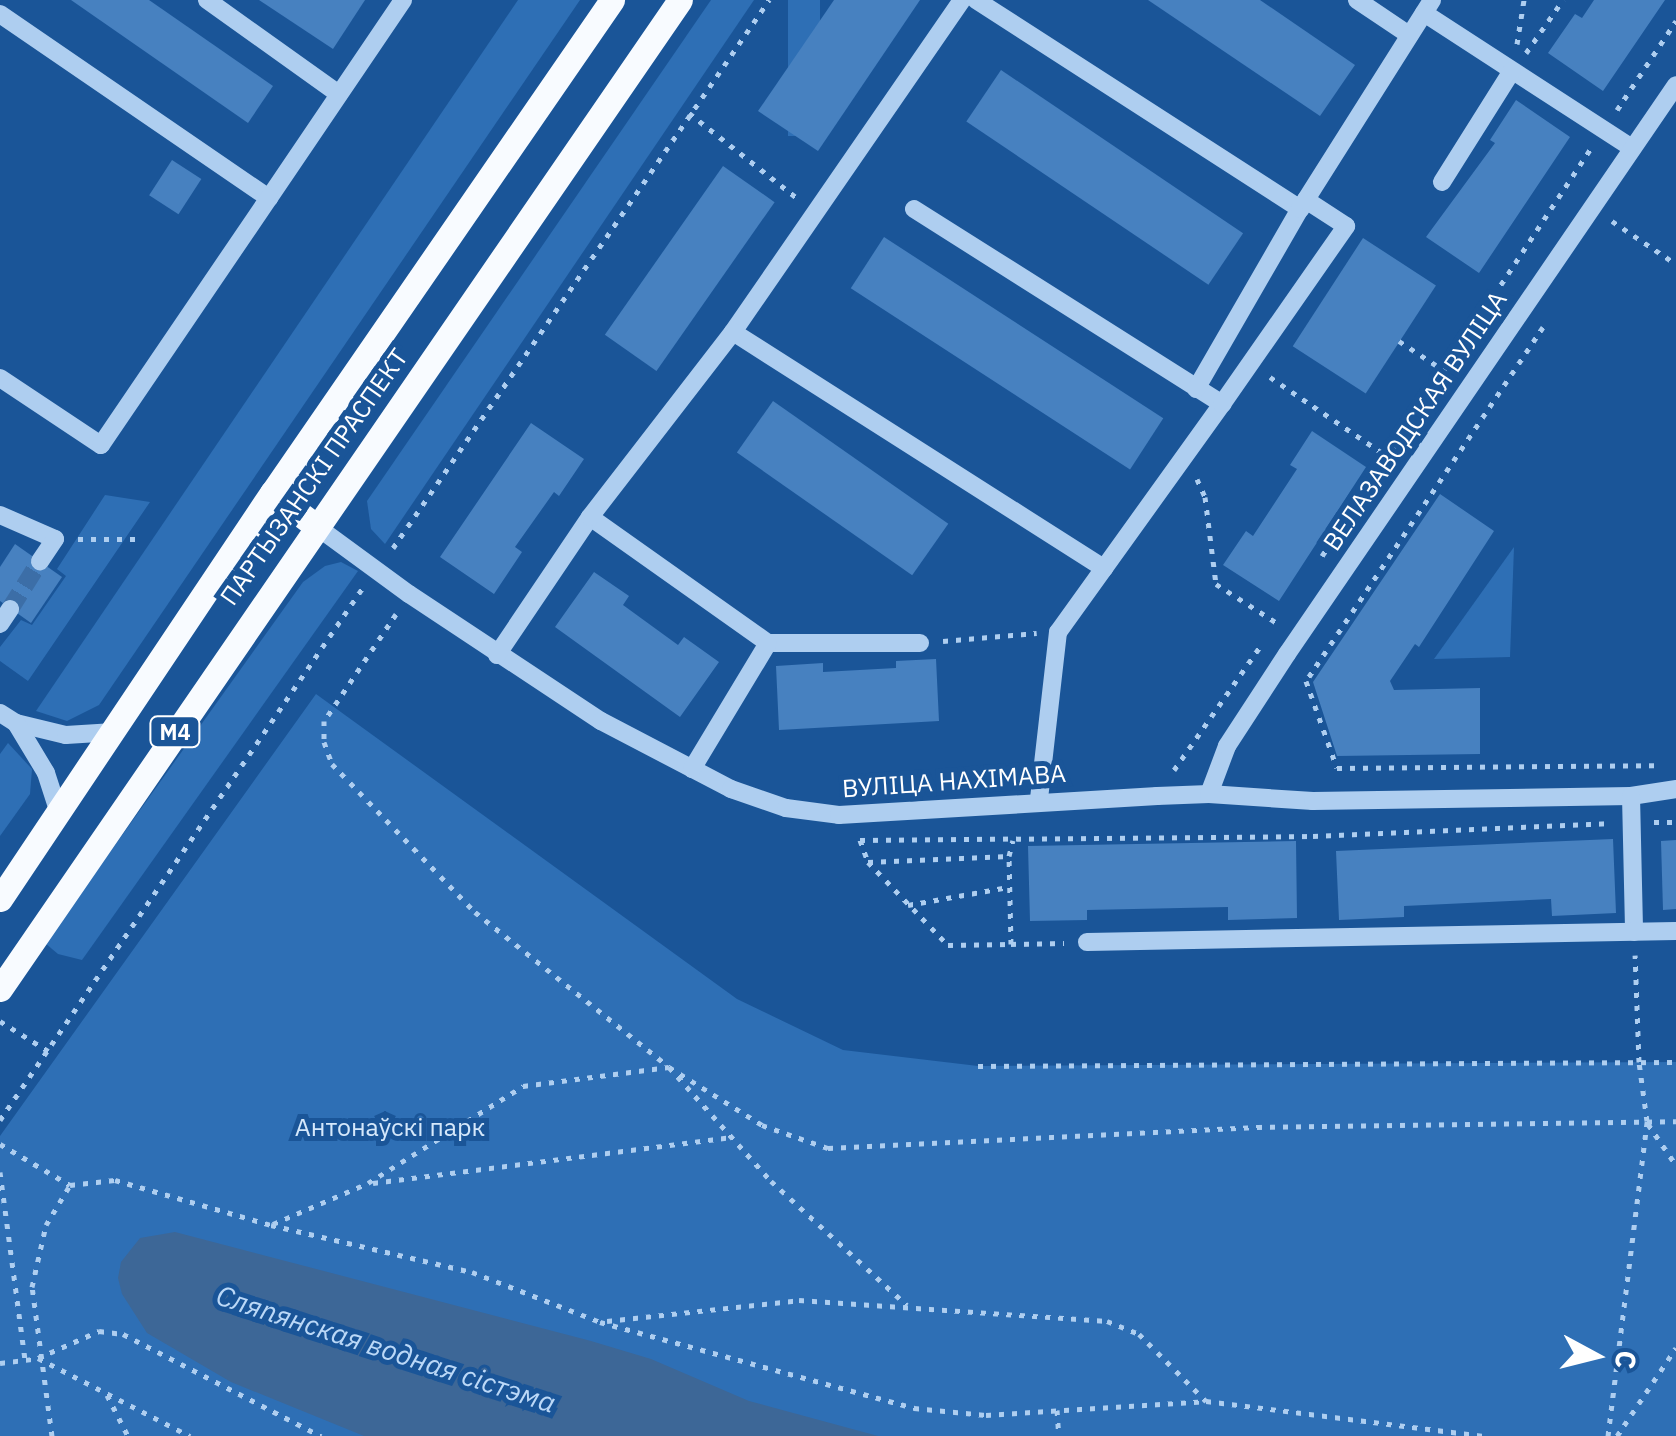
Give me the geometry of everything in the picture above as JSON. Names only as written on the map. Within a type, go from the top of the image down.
[{"type":"main road","name":"ПАРТЫЗАНСКІ ПРАСПЕКТ","points":[[0,900],[272,493],[612,0]]},
{"type":"main road","name":"ПАРТЫЗАНСКІ ПРАСПЕКТ","points":[[0,989],[680,0]]},
{"type":"main road","points":[[272,493],[316,526]]},
{"type":"street","points":[[208,0],[339,94]]},
{"type":"street","points":[[0,378],[101,445],[402,0]]},
{"type":"street","points":[[497,655],[590,517],[733,332],[962,0]]},
{"type":"street","points":[[976,0],[1303,205],[1346,226],[1058,632],[1039,799]]},
{"type":"street","points":[[1357,0],[1409,34]]},
{"type":"street","points":[[1196,390],[1303,205],[1428,7],[1512,72],[1632,148]]},
{"type":"street","points":[[0,14],[270,198]]},
{"type":"street","points":[[1442,182],[1512,72]]},
{"type":"street","name":"ВЕЛАЗАВОДСКАЯ ВУЛІЦА","points":[[1210,794],[1227,746],[1676,85]]},
{"type":"street","points":[[914,208],[1222,404]]},
{"type":"street","points":[[733,332],[1104,568]]},
{"type":"street","points":[[0,516],[55,539],[40,562]]},
{"type":"street","points":[[590,517],[768,643],[920,643]]},
{"type":"street","name":"ВУЛІЦА НАХІМАВА","points":[[316,526],[497,655],[601,721],[692,769],[786,808],[839,815],[1039,799],[1210,794],[1313,801],[1631,796],[1676,789]]},
{"type":"street","points":[[692,769],[768,643]]},
{"type":"street","points":[[8,718],[66,735],[114,732]]},
{"type":"street","points":[[8,718],[46,774],[58,813]]},
{"type":"street","points":[[1631,796],[1634,932]]},
{"type":"street","points":[[1087,942],[1676,931]]},
{"type":"path","points":[[393,548],[768,0]]},
{"type":"path","points":[[1512,72],[1524,0]]},
{"type":"path","points":[[1512,72],[1563,0]]},
{"type":"path","points":[[1317,562],[1676,21]]},
{"type":"path","points":[[690,113],[815,213]]},
{"type":"path","points":[[1601,237],[1617,212]]},
{"type":"path","points":[[1611,220],[1676,264]]},
{"type":"path","points":[[1548,319],[1453,467],[1306,681],[1337,768],[1676,765]]},
{"type":"path","points":[[1400,341],[1445,371]]},
{"type":"path","points":[[1250,363],[1388,456]]},
{"type":"path","points":[[1186,454],[1204,497],[1216,584],[1277,623]]},
{"type":"path","points":[[55,539],[140,539]]},
{"type":"path","points":[[0,1120],[364,585]]},
{"type":"path","points":[[1157,796],[1287,608]]},
{"type":"path","points":[[398,611],[324,721],[324,742],[332,764],[475,912],[669,1067],[762,1124],[828,1148],[1258,1127],[1676,1121]]},
{"type":"path","points":[[920,643],[1058,632]]},
{"type":"path","points":[[1011,944],[1009,856],[1013,840],[1314,836],[1676,822]]},
{"type":"path","points":[[860,840],[868,862],[948,945],[1066,943]]},
{"type":"path","points":[[868,862],[1009,856]]},
{"type":"path","points":[[908,905],[1010,887]]},
{"type":"path","points":[[1608,1436],[1646,1121],[1639,1062],[1634,932]]},
{"type":"path","points":[[0,1021],[48,1051]]},
{"type":"path","points":[[978,1066],[1676,1062]]},
{"type":"path","points":[[669,1067],[772,1181],[907,1305]]},
{"type":"path","points":[[270,1226],[368,1183],[523,1086],[669,1067]]},
{"type":"path","points":[[1646,1121],[1676,1165]]},
{"type":"path","points":[[368,1183],[732,1137]]},
{"type":"path","points":[[0,1144],[70,1184],[114,1180],[270,1226],[472,1272],[600,1322],[914,1408],[986,1415],[1206,1401],[1484,1436]]},
{"type":"path","points":[[0,1172],[25,1360]]},
{"type":"path","points":[[52,1436],[38,1358],[32,1287],[46,1225],[70,1184]]},
{"type":"path","points":[[600,1322],[799,1300],[1108,1321],[1139,1334],[1206,1401]]},
{"type":"path","points":[[0,1364],[38,1358],[100,1331],[123,1334],[321,1436]]},
{"type":"path","points":[[1617,1436],[1676,1348]]},
{"type":"path","points":[[38,1358],[190,1436]]},
{"type":"path","points":[[105,1392],[128,1436]]},
{"type":"path","points":[[1057,1410],[1059,1436]]},
{"type":"green space","points":[[518,0],[580,0],[99,705],[67,721],[36,711]]},
{"type":"green space","points":[[711,0],[754,0],[385,544],[371,529],[367,501]]},
{"type":"green space","points":[[788,0],[820,0],[820,136],[788,136]]},
{"type":"green space","points":[[105,495],[150,502],[28,681],[0,661],[0,647],[21,620],[32,625],[66,576],[57,569]]},
{"type":"green space","points":[[1514,547],[1510,657],[1434,659]]},
{"type":"green space","points":[[341,562],[358,571],[82,960],[58,954],[45,943],[303,582],[325,566]]},
{"type":"green space","name":"Антонаўскі парк","points":[[316,694],[737,999],[843,1050],[978,1066],[1676,1062],[1676,1436],[0,1436],[0,1136]]},
{"type":"green space","points":[[8,743],[32,769],[30,794],[0,836],[0,754]]},
{"type":"water","name":"Сляпянская водная сістэма","points":[[175,1232],[591,1341],[651,1359],[749,1401],[878,1436],[364,1436],[231,1382],[147,1333],[122,1294],[118,1278],[121,1262],[140,1238]]},
{"type":"building","points":[[71,0],[149,0],[273,86],[248,123]]},
{"type":"building","points":[[259,0],[365,0],[333,49]]},
{"type":"building","points":[[834,0],[920,0],[818,151],[758,111]]},
{"type":"building","points":[[1148,0],[1260,0],[1355,65],[1320,116]]},
{"type":"building","points":[[1594,0],[1665,0],[1603,91],[1548,53],[1575,14],[1582,18]]},
{"type":"building","points":[[1001,70],[1243,233],[1208,285],[966,121]]},
{"type":"building","points":[[1516,100],[1570,137],[1479,273],[1426,237],[1495,143],[1490,140]]},
{"type":"building","points":[[172,160],[201,179],[178,214],[149,195]]},
{"type":"building","points":[[723,166],[775,202],[656,371],[605,335]]},
{"type":"building","points":[[884,237],[1163,418],[1130,470],[851,288]]},
{"type":"building","points":[[1363,238],[1436,285],[1366,394],[1293,346]]},
{"type":"building","points":[[773,401],[948,524],[912,575],[737,453]]},
{"type":"building","points":[[531,423],[584,459],[559,496],[554,492],[515,547],[522,552],[494,594],[440,557]]},
{"type":"building","points":[[1312,431],[1366,467],[1279,601],[1223,565],[1246,531],[1253,536],[1297,469],[1290,465]]},
{"type":"building","points":[[1440,494],[1494,531],[1419,647],[1415,644],[1390,681],[1394,690],[1480,688],[1480,754],[1337,756],[1313,682]]},
{"type":"building","points":[[15,544],[62,577],[31,623],[0,601],[0,567]]},
{"type":"building","points":[[594,572],[629,596],[623,605],[678,645],[684,637],[719,662],[680,717],[555,627]]},
{"type":"building","points":[[936,659],[939,721],[779,730],[776,666],[823,663],[823,672],[896,668],[896,661]]},
{"type":"building","points":[[1613,839],[1616,913],[1552,916],[1551,899],[1404,906],[1404,917],[1339,920],[1336,851]]},
{"type":"building","points":[[1676,840],[1676,909],[1663,910],[1661,841]]},
{"type":"building","points":[[1296,841],[1297,918],[1228,920],[1228,907],[1087,910],[1087,920],[1030,921],[1028,846]]},
{"type":"tunnel","points":[[10,609],[40,561]]}]
